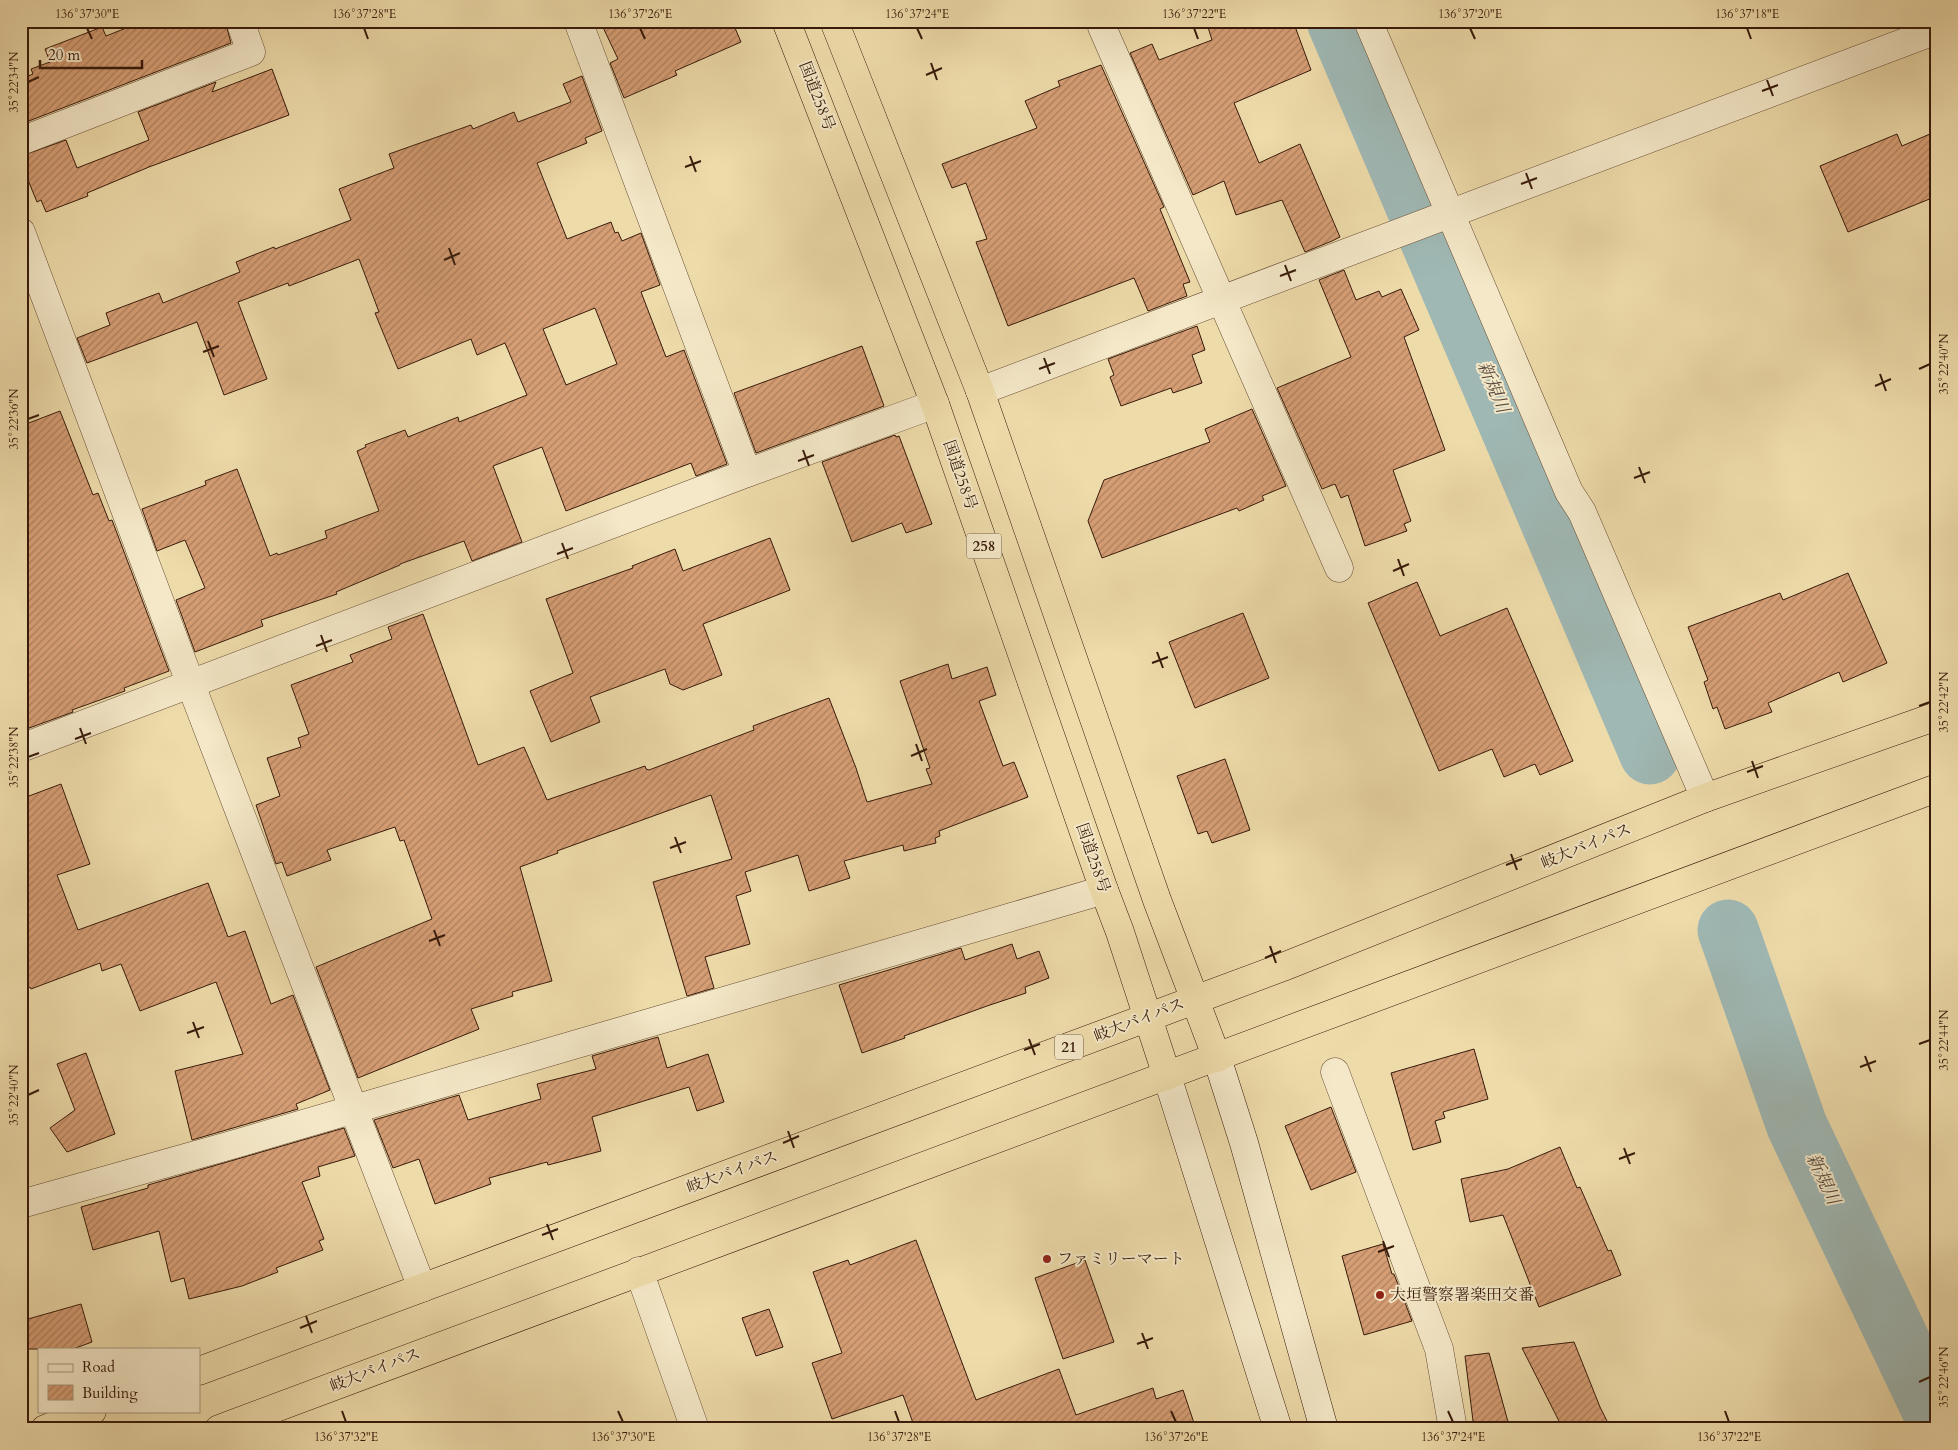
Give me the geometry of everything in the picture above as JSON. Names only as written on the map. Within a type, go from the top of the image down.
[{"type":"highway","name":"国道258号","points":[[786,21],[935,404],[1120,932],[1167,1076]]},
{"type":"highway","points":[[834,21],[980,391],[1150,881],[1217,1058]]},
{"type":"highway","name":"岐大バイパス","points":[[200,1371],[1283,967],[1705,798],[1937,716]]},
{"type":"highway","name":"岐大バイパス","points":[[219,1429],[1937,788]]},
{"type":"highway","points":[[45,1429],[89,1412]]},
{"type":"street","points":[[21,141],[251,52],[240,21]]},
{"type":"street","points":[[578,21],[747,473]]},
{"type":"street","points":[[1368,21],[1445,215],[1569,492],[1582,512],[1705,798]]},
{"type":"street","points":[[1102,27],[1339,568]]},
{"type":"street","points":[[980,391],[1223,301],[1445,215],[1937,30]]},
{"type":"street","points":[[21,232],[191,685],[422,1288]]},
{"type":"street","points":[[21,748],[747,473],[935,404]]},
{"type":"street","points":[[21,1204],[353,1110],[1104,890]]},
{"type":"street","points":[[1217,1058],[1244,1143],[1324,1429]]},
{"type":"street","points":[[1335,1072],[1440,1349],[1453,1429]]},
{"type":"street","points":[[1167,1076],[1195,1159],[1278,1429]]},
{"type":"street","points":[[639,1271],[695,1429]]},
{"type":"building","points":[[144,21],[225,21],[231,43],[21,124],[21,79],[33,74],[31,69],[50,62],[45,49],[102,27],[106,36]]},
{"type":"building","points":[[600,21],[732,21],[741,42],[675,71],[677,75],[624,98],[610,63],[618,59]]},
{"type":"building","points":[[1206,21],[1293,21],[1311,70],[1234,103],[1259,163],[1300,144],[1340,237],[1305,252],[1282,200],[1236,215],[1224,181],[1193,195],[1130,53],[1152,44],[1159,60],[1212,40]]},
{"type":"building","points":[[1101,65],[1164,207],[1160,209],[1190,282],[1183,284],[1187,296],[1148,311],[1134,278],[1008,326],[976,242],[987,239],[966,183],[952,188],[942,164],[1037,128],[1025,101],[1060,86],[1058,81]]},
{"type":"building","points":[[272,69],[289,115],[149,167],[87,193],[88,196],[46,212],[41,200],[37,202],[21,163],[21,156],[66,140],[77,168],[149,140],[138,112],[216,82],[212,92]]},
{"type":"building","points":[[582,76],[602,131],[585,138],[587,143],[537,163],[567,239],[611,222],[615,233],[618,232],[622,241],[641,233],[660,285],[641,292],[666,357],[684,350],[727,464],[696,476],[691,463],[566,511],[542,447],[493,466],[522,542],[472,561],[464,541],[400,564],[336,592],[337,594],[261,620],[263,626],[195,652],[176,600],[205,588],[185,540],[157,551],[142,509],[206,485],[205,481],[237,469],[270,556],[277,553],[278,555],[327,538],[325,531],[379,511],[357,451],[366,447],[365,445],[405,430],[408,437],[458,417],[459,422],[527,395],[505,343],[477,355],[471,339],[398,369],[375,313],[379,312],[359,259],[289,286],[288,283],[238,302],[267,379],[224,395],[197,322],[87,363],[77,338],[110,325],[106,313],[159,293],[163,303],[240,272],[236,262],[351,220],[339,189],[394,168],[389,154],[471,125],[473,129],[514,112],[518,122],[571,102],[563,84]],"holes":[[[595,308],[617,364],[566,385],[543,329]]]},
{"type":"building","points":[[1937,131],[1937,196],[1848,232],[1820,166],[1897,134],[1902,146]]},
{"type":"building","points":[[1344,270],[1356,300],[1379,291],[1382,297],[1401,289],[1419,330],[1404,337],[1445,450],[1393,470],[1411,521],[1404,524],[1407,531],[1365,546],[1348,495],[1341,498],[1335,484],[1322,489],[1277,388],[1351,357],[1319,280]]},
{"type":"building","points":[[1197,326],[1205,350],[1192,355],[1202,383],[1173,393],[1171,388],[1121,406],[1110,377],[1114,375],[1108,359]]},
{"type":"building","points":[[862,346],[884,406],[756,453],[734,393]]},
{"type":"building","points":[[1252,409],[1286,486],[1262,496],[1264,500],[1239,511],[1237,508],[1102,558],[1088,521],[1104,480],[1210,442],[1205,429]]},
{"type":"building","points":[[60,411],[93,495],[98,493],[109,521],[112,520],[169,671],[124,688],[125,691],[21,731],[21,426]]},
{"type":"building","points":[[895,435],[896,437],[899,436],[932,524],[906,533],[902,523],[852,542],[822,462]]},
{"type":"building","points":[[770,538],[790,590],[703,624],[722,675],[683,690],[670,684],[665,669],[590,697],[600,722],[551,742],[530,691],[573,673],[546,599],[633,568],[632,566],[675,549],[683,571]]},
{"type":"building","points":[[1848,573],[1887,663],[1843,682],[1839,672],[1768,703],[1772,712],[1725,729],[1717,707],[1713,709],[1704,682],[1708,680],[1688,627],[1780,593],[1783,600]]},
{"type":"building","points":[[1417,582],[1440,636],[1507,608],[1573,761],[1540,775],[1535,764],[1504,777],[1492,749],[1439,771],[1368,603]]},
{"type":"building","points":[[1243,613],[1269,678],[1195,708],[1169,642]]},
{"type":"building","points":[[423,614],[478,765],[524,747],[547,800],[645,766],[649,770],[754,730],[753,726],[829,698],[867,802],[932,784],[926,769],[930,768],[900,681],[948,664],[952,679],[987,667],[996,695],[979,701],[1003,766],[1014,762],[1028,797],[939,831],[940,836],[935,838],[936,843],[904,851],[903,845],[844,861],[850,878],[809,891],[798,855],[745,872],[751,891],[736,896],[750,944],[705,957],[714,988],[687,996],[653,882],[732,859],[711,795],[557,851],[558,853],[520,867],[552,981],[512,992],[513,996],[471,1009],[479,1029],[358,1078],[316,967],[432,919],[404,840],[400,841],[395,827],[327,850],[331,860],[287,876],[282,862],[276,864],[256,805],[280,796],[267,758],[301,747],[298,738],[309,734],[291,685],[353,662],[350,655],[392,639],[388,627]]},
{"type":"building","points":[[1225,759],[1250,830],[1212,843],[1207,831],[1198,834],[1177,776]]},
{"type":"building","points":[[61,784],[90,864],[57,875],[78,930],[208,883],[228,937],[245,931],[271,1004],[293,995],[330,1090],[296,1104],[298,1109],[192,1140],[175,1071],[243,1054],[216,982],[140,1011],[121,964],[102,971],[100,963],[31,989],[30,987],[21,990],[21,799]]},
{"type":"building","points":[[1012,944],[1017,959],[1039,951],[1049,978],[1025,987],[1026,993],[904,1036],[905,1038],[862,1053],[839,985],[961,948],[965,960]]},
{"type":"building","points":[[658,1037],[667,1068],[708,1054],[724,1102],[697,1111],[689,1087],[592,1117],[601,1151],[548,1165],[547,1162],[489,1178],[491,1184],[435,1204],[419,1159],[393,1168],[374,1120],[459,1095],[468,1120],[541,1099],[537,1084],[596,1069],[592,1056]]},
{"type":"building","points":[[1474,1049],[1488,1099],[1443,1112],[1445,1118],[1435,1121],[1441,1142],[1413,1150],[1391,1073]]},
{"type":"building","points":[[86,1053],[115,1134],[67,1152],[50,1128],[75,1110],[57,1064]]},
{"type":"building","points":[[1331,1107],[1356,1172],[1311,1190],[1285,1126]]},
{"type":"building","points":[[344,1128],[355,1156],[318,1167],[320,1176],[302,1182],[324,1239],[319,1241],[323,1250],[276,1268],[278,1272],[242,1286],[189,1299],[184,1278],[171,1282],[159,1231],[93,1250],[81,1207],[148,1188],[148,1185]]},
{"type":"building","points":[[1560,1147],[1577,1188],[1580,1187],[1608,1251],[1611,1250],[1621,1275],[1539,1307],[1503,1215],[1470,1222],[1461,1179],[1508,1169]]},
{"type":"building","points":[[916,1240],[976,1400],[1059,1369],[1076,1415],[1153,1388],[1156,1399],[1183,1390],[1196,1429],[907,1429],[906,1425],[913,1423],[903,1395],[832,1419],[812,1363],[842,1353],[813,1272],[848,1260],[850,1265]]},
{"type":"building","points":[[1383,1244],[1392,1274],[1394,1274],[1412,1321],[1364,1335],[1342,1256]]},
{"type":"building","points":[[1085,1260],[1114,1342],[1063,1359],[1035,1278]]},
{"type":"building","points":[[81,1304],[92,1342],[76,1348],[21,1349],[21,1321]]},
{"type":"building","points":[[769,1309],[783,1347],[756,1356],[742,1318]]},
{"type":"building","points":[[1574,1342],[1600,1407],[1611,1429],[1563,1429],[1522,1348]]},
{"type":"building","points":[[1489,1353],[1510,1429],[1474,1429],[1465,1356]]},
{"type":"waterway","name":"新規川","points":[[1337,21],[1650,754]]},
{"type":"waterway","name":"新規川","points":[[1728,930],[1797,1126],[1937,1420]]},
{"type":"place","name":"ファミリーマート","points":[[1047,1259]]},
{"type":"place","name":"大垣警察署楽田交番","points":[[1380,1295]]}]
